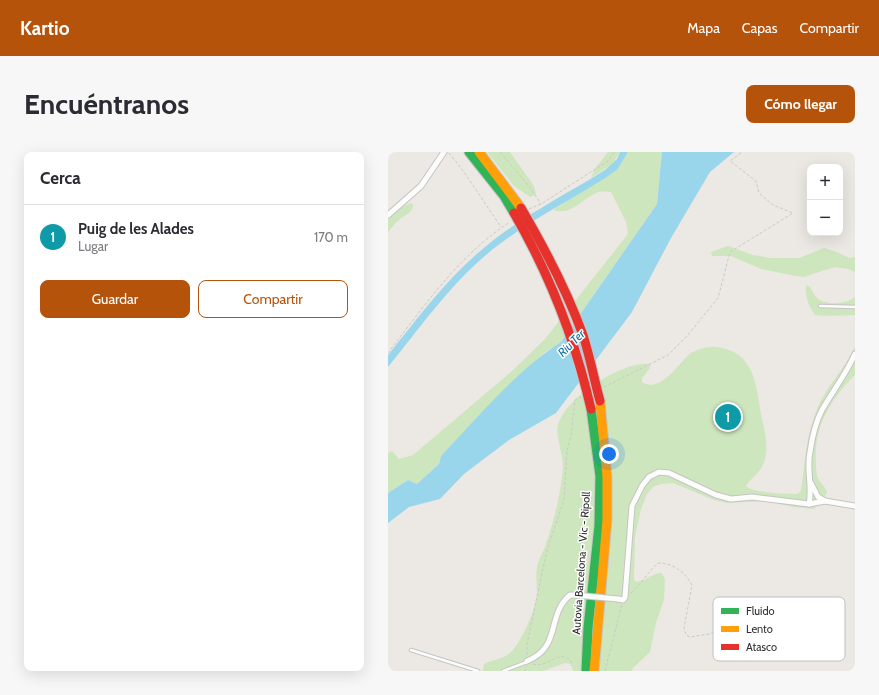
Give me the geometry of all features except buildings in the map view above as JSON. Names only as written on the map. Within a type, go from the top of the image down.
[{"type":"highway","name":"Autovia Barcelona - Vic - Ripoll","points":[[469,152],[544,245],[564,287],[583,337],[600,402],[607,477],[607,520],[594,671]]},
{"type":"highway","name":"Autovia Barcelona - Vic - Ripoll","points":[[479,152],[518,213],[564,312],[580,359],[591,409],[600,483],[586,671]]},
{"type":"street","points":[[388,214],[421,186],[444,152]]},
{"type":"street","points":[[809,504],[811,496],[808,476],[809,454],[815,427],[822,411],[846,374],[855,354]]},
{"type":"street","points":[[527,661],[536,657],[548,644],[559,606],[570,595],[622,599],[632,506],[642,486],[649,477],[658,472],[669,474],[716,495],[731,499],[752,496],[809,504],[824,501],[855,506]]},
{"type":"street","points":[[808,476],[818,497],[824,501]]},
{"type":"lane","points":[[820,306],[855,307]]},
{"type":"lane","points":[[411,650],[478,671]]},
{"type":"lane","points":[[503,671],[527,661]]},
{"type":"path","points":[[444,152],[451,154],[501,227]]},
{"type":"path","points":[[500,152],[529,186],[541,204]]},
{"type":"path","points":[[388,353],[450,276],[488,236],[518,213],[541,204],[608,161],[614,152]]},
{"type":"path","points":[[601,389],[668,355],[687,336],[718,298],[730,252],[793,212],[773,204],[759,193],[756,181],[730,161],[742,152]]},
{"type":"path","points":[[524,671],[528,668],[528,644],[548,550],[564,500],[567,450],[571,435],[575,400],[581,397]]},
{"type":"path","points":[[605,671],[622,599],[640,585],[650,570],[658,563],[668,563],[682,571],[692,585],[684,628],[686,635],[690,638],[713,632]]},
{"type":"path","points":[[527,661],[542,665],[562,656],[571,661],[572,666]]},
{"type":"green space","points":[[487,152],[510,152],[534,186],[536,194],[530,197],[514,186]]},
{"type":"green space","points":[[608,152],[620,152],[612,164],[591,178],[594,170]]},
{"type":"green space","points":[[628,152],[662,152],[657,204],[561,342],[544,353],[441,456],[439,464],[417,484],[408,480],[388,493],[388,453],[392,451],[399,459],[413,455],[511,372],[545,339],[628,234],[626,222],[611,192],[603,191],[595,193],[569,210],[553,210],[617,170]]},
{"type":"green space","points":[[410,203],[413,204],[412,210],[401,218],[388,232],[388,219],[397,210]]},
{"type":"green space","points":[[728,246],[753,255],[771,258],[799,258],[824,248],[849,258],[855,257],[855,272],[848,269],[835,267],[804,277],[761,269],[731,256],[712,256],[711,252]]},
{"type":"green space","points":[[806,285],[810,287],[817,298],[821,301],[842,303],[855,297],[855,315],[815,315],[810,308],[806,293]]},
{"type":"green space","points":[[855,346],[855,375],[838,394],[826,414],[818,436],[816,448],[817,474],[827,492],[824,498],[814,509],[793,507],[766,501],[727,503],[714,500],[673,483],[661,484],[653,487],[647,494],[641,509],[635,537],[634,579],[636,582],[655,574],[662,573],[665,580],[664,600],[656,623],[650,652],[633,668],[632,671],[573,671],[571,664],[565,663],[543,671],[483,671],[484,664],[502,658],[512,651],[520,640],[534,608],[537,593],[537,567],[553,523],[561,486],[563,467],[557,429],[563,414],[583,393],[596,383],[625,368],[650,364],[650,368],[642,378],[642,382],[649,385],[656,384],[669,375],[691,353],[704,348],[714,347],[730,350],[746,363],[755,381],[766,437],[766,454],[763,464],[746,486],[762,492],[797,494],[801,491],[806,448],[814,417],[822,399],[847,362]]},
{"type":"water","points":[[620,152],[628,152],[617,170],[515,233],[469,270],[441,301],[388,367],[388,355],[446,285],[471,259],[513,226],[605,170],[617,159]]},
{"type":"water","name":"Riu Ter","points":[[662,152],[734,152],[710,172],[671,238],[632,312],[556,413],[509,440],[464,474],[440,499],[409,507],[388,523],[388,493],[408,480],[417,484],[439,464],[441,456],[498,395],[528,367],[561,342],[657,204]]},
{"type":"traffic: fast","points":[[469,152],[504,196],[514,213]]},
{"type":"traffic: fast","points":[[586,671],[588,628],[599,526],[600,476],[591,409]]},
{"type":"traffic: slow","points":[[479,152],[521,208]]},
{"type":"traffic: slow","points":[[594,671],[607,520],[607,477],[600,401]]},
{"type":"traffic: jam","points":[[521,208],[555,270],[577,319],[583,335],[600,401]]},
{"type":"traffic: jam","points":[[514,213],[539,260],[560,308],[585,383],[591,409]]},
{"type":"place","name":"Puig de les Alades","points":[[728,417]]}]
